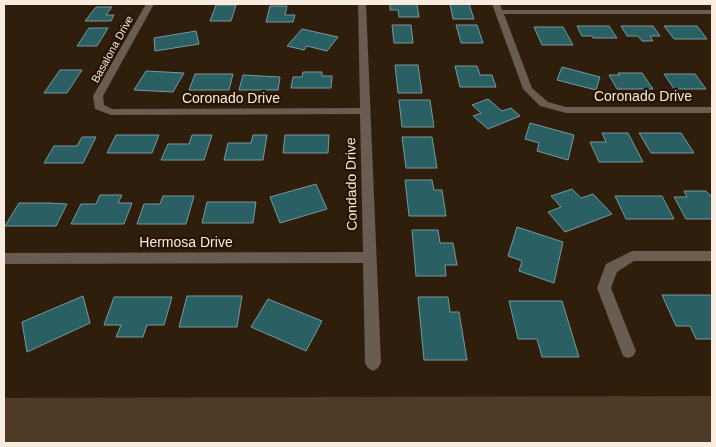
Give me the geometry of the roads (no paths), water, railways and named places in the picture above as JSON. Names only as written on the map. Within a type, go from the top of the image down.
[{"type":"street","name":"Basalona Drive","points":[[99,107],[98,96],[150,4]]},
{"type":"street","name":"Condado Drive","points":[[362,4],[372,363]]},
{"type":"street","points":[[630,4],[636,12]]},
{"type":"street","name":"Coronado Drive","points":[[498,8],[528,89],[544,104],[566,110],[712,110]]},
{"type":"street","points":[[498,8],[712,12]]},
{"type":"street","name":"Coronado Drive","points":[[99,107],[111,112],[365,111]]},
{"type":"street","points":[[628,351],[604,288],[611,268],[632,256],[712,256]]},
{"type":"street","name":"Hermosa Drive","points":[[6,262],[368,258]]}]
